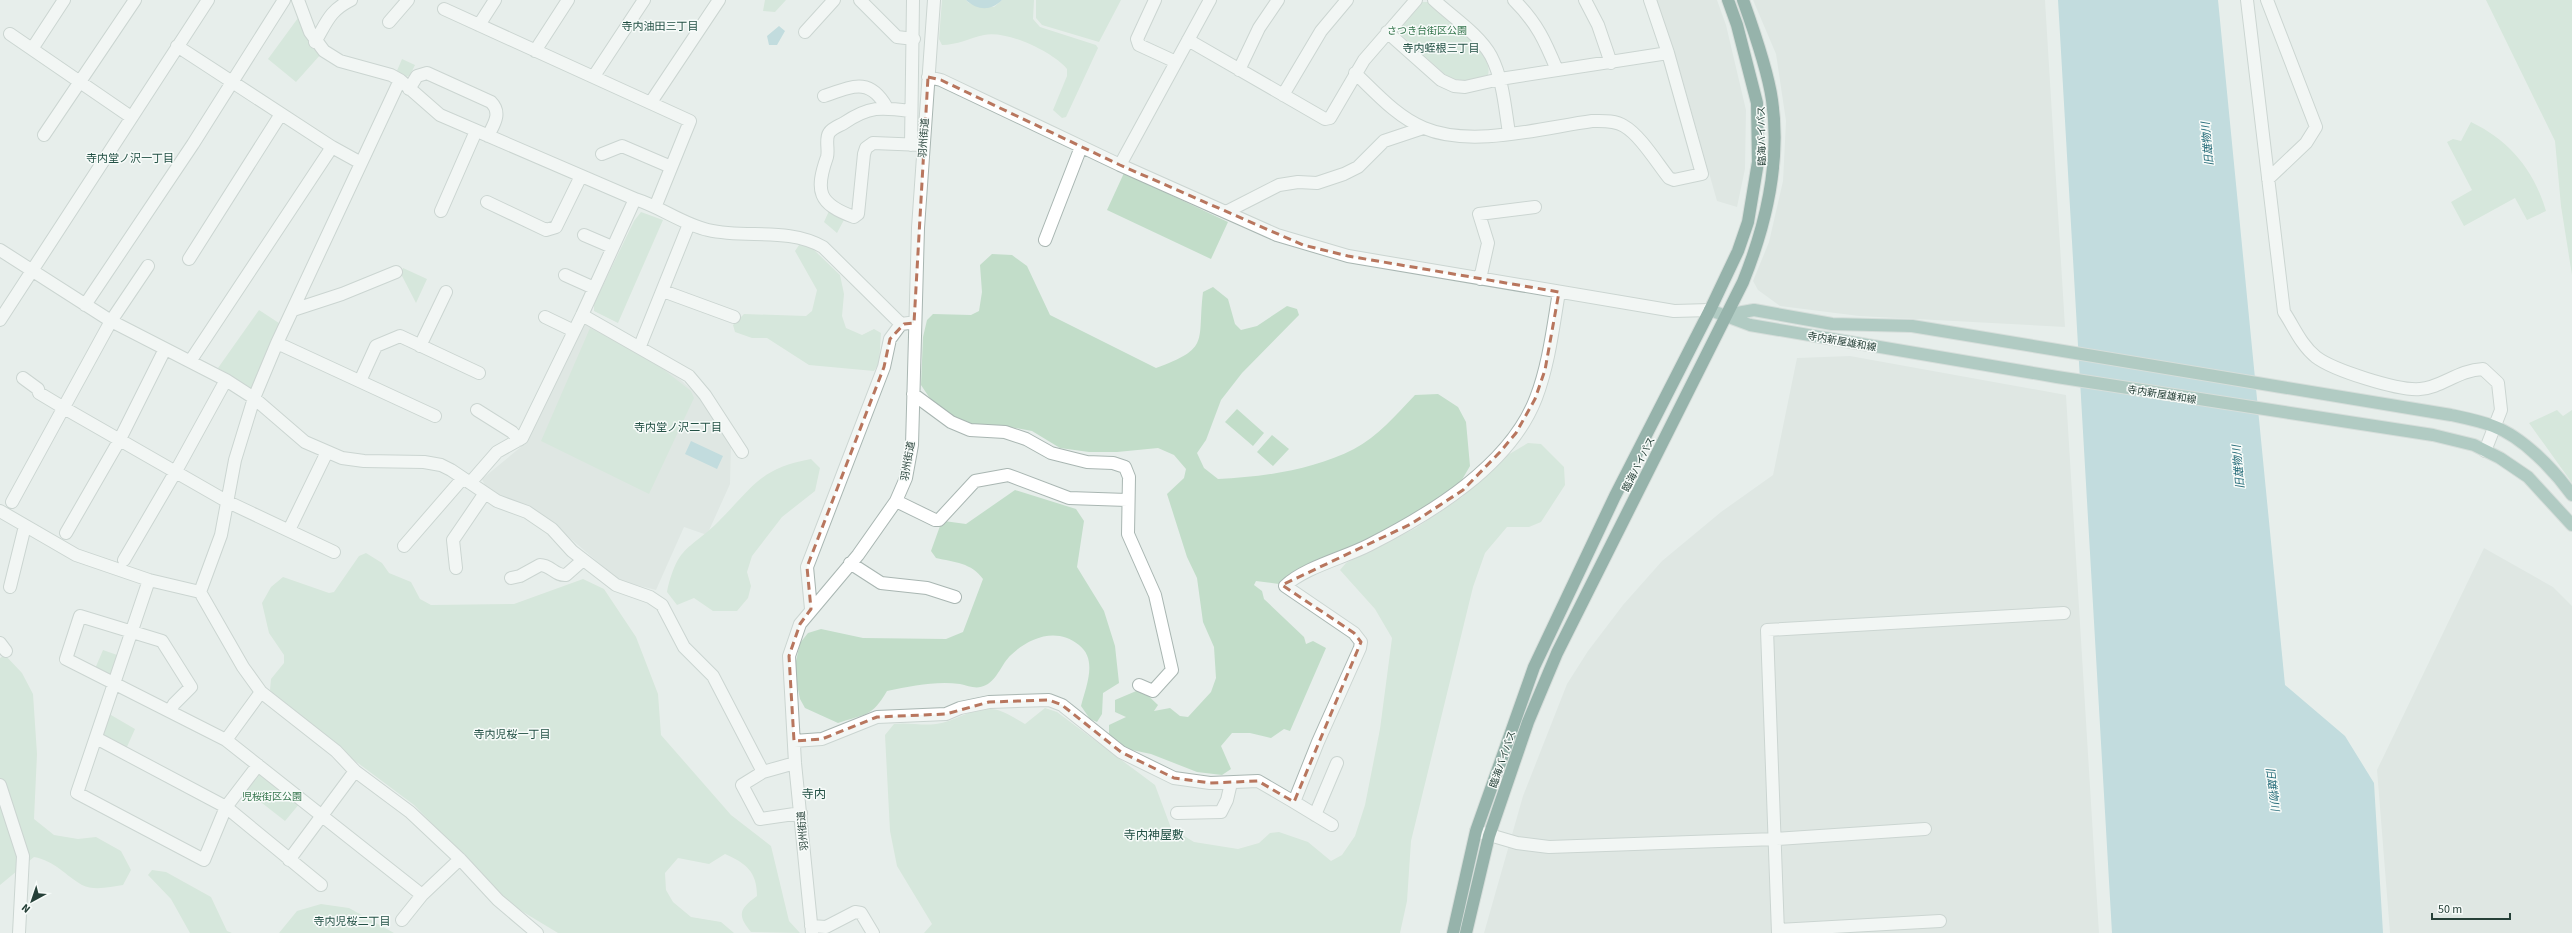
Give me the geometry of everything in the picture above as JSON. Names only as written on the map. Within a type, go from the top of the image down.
[{"type":"highway","name":"臨海バイパス","points":[[1453,933],[1476,831],[1534,667],[1615,496],[1738,252],[1748,222],[1758,162],[1757,103],[1737,25],[1728,0]]},
{"type":"highway","name":"臨海バイパス","points":[[1466,933],[1488,836],[1528,722],[1557,653],[1726,315],[1756,250],[1775,161],[1772,100],[1744,0]]},
{"type":"main road","name":"寺内新屋雄和線","points":[[1710,310],[1726,315],[1750,326],[2057,377],[2433,435],[2474,445],[2528,477],[2572,525]]},
{"type":"main road","name":"寺内新屋雄和線","points":[[1726,315],[1754,310],[1838,324],[1912,326],[2047,350],[2404,405],[2495,426],[2528,448],[2558,476],[2572,495]]},
{"type":"street","points":[[32,49],[64,0]]},
{"type":"street","points":[[44,135],[135,0]]},
{"type":"street","points":[[0,320],[208,0]]},
{"type":"street","points":[[86,305],[193,144],[284,0]]},
{"type":"street","points":[[298,0],[315,42],[324,51],[340,61],[383,72],[400,80],[440,115],[635,199],[656,205],[689,224],[720,232],[789,235],[808,239],[823,247],[901,324]]},
{"type":"street","points":[[315,42],[328,17],[336,8],[351,0]]},
{"type":"street","points":[[389,22],[408,0]]},
{"type":"street","points":[[479,25],[495,0]]},
{"type":"street","points":[[535,51],[568,0]]},
{"type":"street","points":[[594,76],[644,0]]},
{"type":"street","points":[[651,102],[719,0]]},
{"type":"street","points":[[805,32],[834,0]]},
{"type":"street","points":[[860,0],[897,37],[914,39]]},
{"type":"street","points":[[910,111],[876,108],[859,113],[828,135],[828,154],[820,178],[819,186],[829,205],[854,216],[858,214],[864,154],[866,148],[873,143],[917,145],[910,111],[914,39],[914,0]]},
{"type":"street","name":"羽州街道","points":[[812,929],[795,763],[789,656],[800,624],[850,563],[896,501],[906,478],[912,445],[917,145],[928,77],[934,0]]},
{"type":"street","points":[[1155,0],[1137,39],[1139,45],[1176,62]]},
{"type":"street","points":[[1120,165],[1210,0]]},
{"type":"street","points":[[1239,70],[1260,28],[1278,0]]},
{"type":"street","points":[[1283,95],[1320,31],[1347,0]]},
{"type":"street","points":[[1188,40],[1325,119],[1330,118],[1355,73],[1387,32],[1416,0]]},
{"type":"street","points":[[1434,0],[1479,41],[1490,55],[1500,79],[1509,133]]},
{"type":"street","points":[[1514,0],[1531,17],[1541,31],[1557,70]]},
{"type":"street","points":[[1585,0],[1598,25],[1611,63]]},
{"type":"street","points":[[1355,73],[1398,113],[1423,128],[1442,134],[1474,138],[1592,121],[1610,122],[1623,125],[1635,136],[1669,178],[1674,180],[1702,174],[1668,53],[1650,0]]},
{"type":"street","points":[[2247,0],[2284,312],[2301,341],[2316,357],[2340,369],[2402,387],[2421,389],[2469,369],[2484,369],[2498,383],[2501,410],[2485,451]]},
{"type":"street","points":[[2266,0],[2316,127],[2306,143],[2268,179]]},
{"type":"street","points":[[444,9],[690,120],[656,205]]},
{"type":"street","points":[[1387,32],[1441,80],[1454,86],[1465,87],[1500,79],[1668,53]]},
{"type":"street","points":[[10,34],[131,117]]},
{"type":"street","points":[[177,46],[332,147],[361,163]]},
{"type":"street","points":[[409,89],[417,76],[427,73],[491,102],[496,107],[498,114],[488,136]]},
{"type":"street","points":[[928,77],[959,88],[1120,165],[1303,244],[1348,256],[1674,311],[1710,310]]},
{"type":"street","points":[[200,592],[221,535],[235,460],[254,398],[277,343],[400,80]]},
{"type":"street","points":[[824,96],[849,87],[868,86],[880,95],[887,108]]},
{"type":"street","points":[[189,259],[282,114]]},
{"type":"street","points":[[1226,212],[1279,185],[1298,182],[1317,183],[1344,174],[1358,167],[1384,141],[1423,128]]},
{"type":"street","points":[[441,210],[476,131]]},
{"type":"street","points":[[602,154],[622,146],[671,167]]},
{"type":"street","points":[[1045,240],[1081,146]]},
{"type":"street","points":[[190,360],[332,147]]},
{"type":"street","points":[[487,202],[546,230],[552,229],[556,227],[581,176]]},
{"type":"street","points":[[404,546],[467,480],[498,452],[519,440],[529,426],[635,199]]},
{"type":"street","points":[[1480,279],[1488,243],[1480,214],[1535,207]]},
{"type":"street","points":[[640,346],[689,224]]},
{"type":"street","points":[[584,235],[612,248]]},
{"type":"street","points":[[0,250],[111,321],[190,360],[226,380],[254,398],[305,442],[342,458],[364,461],[424,462],[441,465],[467,480],[497,501],[534,516],[552,529],[583,560],[616,585],[650,597],[662,604],[684,647],[713,676],[763,772]]},
{"type":"street","points":[[12,502],[111,321],[148,266]]},
{"type":"street","points":[[293,310],[342,294],[396,272]]},
{"type":"street","points":[[565,275],[594,288]]},
{"type":"street","points":[[663,291],[734,317]]},
{"type":"street","points":[[420,346],[446,292]]},
{"type":"street","points":[[1294,802],[1318,742],[1360,648],[1360,642],[1354,633],[1285,586],[1301,575],[1363,549],[1411,524],[1462,490],[1500,452],[1516,433],[1535,399],[1545,370],[1559,292]]},
{"type":"street","points":[[582,315],[640,346],[689,376],[706,395],[742,452]]},
{"type":"street","points":[[545,317],[574,331]]},
{"type":"street","points":[[811,609],[807,567],[884,367],[890,339],[901,324],[914,322]]},
{"type":"street","points":[[360,381],[376,346],[400,336],[479,373]]},
{"type":"street","points":[[277,343],[435,416]]},
{"type":"street","points":[[66,533],[119,441],[165,348]]},
{"type":"street","points":[[23,378],[38,389],[39,393],[119,441],[228,502],[334,552]]},
{"type":"street","points":[[124,560],[176,472],[226,380]]},
{"type":"street","points":[[913,394],[950,422],[970,430],[1005,432],[1026,439],[1051,453],[1087,462],[1113,463],[1125,468],[1129,477],[1127,500],[1128,534],[1154,594],[1172,670],[1153,691],[1139,685]]},
{"type":"street","points":[[477,410],[512,432],[519,440]]},
{"type":"street","points":[[289,530],[327,452]]},
{"type":"street","points":[[896,501],[935,520],[939,520],[975,481],[1008,475],[1069,498],[1127,500]]},
{"type":"street","points":[[456,568],[453,540],[485,493]]},
{"type":"street","points":[[0,512],[76,555],[149,580],[200,592],[243,667],[261,692],[336,751],[355,771],[410,812],[460,859],[498,900],[537,933]]},
{"type":"street","points":[[10,587],[25,526]]},
{"type":"street","points":[[511,578],[520,576],[540,565],[544,565],[557,574],[566,575],[583,560]]},
{"type":"street","points":[[850,563],[881,584],[926,588],[955,597]]},
{"type":"street","points":[[149,580],[77,793],[204,860],[226,807],[258,765]]},
{"type":"street","points":[[1940,921],[1778,932],[1776,839],[1767,630],[2064,613]]},
{"type":"street","points":[[170,711],[191,686],[162,641],[80,616],[66,658],[114,684],[226,740],[422,895]]},
{"type":"street","points":[[226,740],[261,692]]},
{"type":"street","points":[[794,741],[822,739],[877,717],[946,714],[960,708],[989,702],[1049,700],[1062,705],[1121,752],[1144,765],[1174,778],[1231,783],[1258,781],[1332,825]]},
{"type":"street","points":[[96,738],[226,807],[321,885]]},
{"type":"street","points":[[795,763],[763,772],[742,785],[760,819],[801,813]]},
{"type":"street","points":[[1315,815],[1337,763]]},
{"type":"street","points":[[289,860],[355,771]]},
{"type":"street","points":[[1177,813],[1221,812],[1227,800],[1231,783]]},
{"type":"street","points":[[0,785],[23,856],[19,933]]},
{"type":"street","points":[[1476,831],[1488,836],[1517,843],[1549,847],[1776,839],[1925,829]]},
{"type":"street","points":[[402,920],[422,895],[460,859]]},
{"type":"street","points":[[812,929],[826,927],[855,912],[861,913],[873,933]]},
{"type":"highlighted area","points":[[928,77],[941,80],[1120,165],[1303,245],[1348,256],[1559,292],[1545,370],[1535,399],[1516,433],[1500,452],[1463,490],[1411,524],[1282,585],[1354,633],[1361,642],[1294,802],[1258,781],[1210,783],[1174,778],[1121,752],[1062,705],[1049,700],[989,702],[946,714],[877,717],[822,739],[794,741],[789,656],[800,624],[811,609],[807,567],[884,367],[890,339],[904,324],[914,323]]},
{"type":"shaded area","points":[[1656,0],[1717,0],[1726,25],[1746,110],[1745,169],[1737,207],[1717,201],[1680,71]]},
{"type":"shaded area","points":[[1753,0],[2045,0],[2065,327],[1859,316],[1780,306],[1758,290],[1753,281],[1769,242],[1783,181],[1786,121],[1776,54]]},
{"type":"shaded area","points":[[586,321],[654,359],[682,381],[700,398],[731,445],[730,484],[707,535],[684,527],[656,590],[620,581],[557,527],[486,488],[482,479],[522,446]]},
{"type":"shaded area","points":[[1850,356],[2066,395],[2099,933],[1484,933],[1523,796],[1567,684],[1588,651],[1623,605],[1662,561],[1721,512],[1773,475],[1797,358]]},
{"type":"shaded area","points":[[2484,548],[2553,587],[2572,606],[2572,933],[2390,933],[2377,770]]},
{"type":"green space","points":[[765,0],[786,0],[775,12],[763,11]]},
{"type":"green space","points":[[942,0],[966,0],[969,3],[994,7],[1002,0],[1034,0],[1033,19],[1040,27],[1096,45],[1098,48],[1066,117],[1062,118],[1053,110],[1067,76],[1067,69],[1060,62],[1041,49],[1017,39],[994,34],[984,35],[958,43],[942,45],[939,39]]},
{"type":"green space","points":[[1036,0],[1121,0],[1099,42],[1042,25],[1036,18]]},
{"type":"green space","points":[[2486,0],[2572,0],[2572,275],[2561,206],[2555,141]]},
{"type":"green space","name":"さつき台街区公園","points":[[1420,2],[1428,2],[1467,36],[1484,56],[1488,66],[1488,75],[1467,81],[1449,78],[1399,33],[1398,26]]},
{"type":"green space","points":[[298,18],[302,19],[321,54],[296,82],[268,59]]},
{"type":"green space","points":[[402,59],[415,65],[410,75],[405,78],[396,73]]},
{"type":"green space","points":[[2471,122],[2485,129],[2497,138],[2518,158],[2535,182],[2546,211],[2527,220],[2515,198],[2464,226],[2451,202],[2472,190],[2447,142],[2453,139],[2461,141]]},
{"type":"green space","points":[[1124,173],[1228,222],[1211,259],[1107,210]]},
{"type":"green space","points":[[829,211],[845,218],[837,233],[824,222]]},
{"type":"green space","points":[[641,212],[663,220],[618,323],[594,311],[594,304],[634,221]]},
{"type":"green space","points":[[799,245],[811,247],[840,275],[844,294],[842,316],[846,328],[862,335],[874,329],[881,333],[879,364],[874,371],[809,365],[767,338],[752,338],[735,332],[733,325],[744,314],[806,316],[812,311],[817,290],[795,251]]},
{"type":"green space","points":[[992,254],[1012,255],[1027,266],[1050,315],[1156,368],[1186,355],[1198,341],[1203,292],[1213,287],[1228,299],[1235,324],[1241,330],[1257,326],[1287,306],[1297,309],[1299,315],[1242,373],[1221,400],[1206,440],[1197,453],[1204,468],[1218,479],[1288,471],[1338,456],[1354,449],[1371,438],[1415,395],[1438,394],[1458,407],[1466,422],[1470,466],[1456,490],[1413,518],[1296,573],[1279,584],[1256,581],[1254,585],[1262,591],[1264,599],[1304,637],[1306,644],[1313,641],[1326,648],[1290,731],[1284,729],[1271,738],[1250,733],[1232,733],[1221,746],[1231,769],[1222,775],[1197,772],[1151,754],[1127,749],[1109,738],[1109,725],[1126,717],[1115,712],[1115,700],[1141,689],[1158,705],[1154,711],[1170,708],[1180,716],[1188,717],[1211,692],[1216,678],[1214,647],[1203,622],[1197,578],[1187,557],[1167,494],[1184,478],[1186,469],[1174,455],[1158,448],[1117,452],[1089,452],[1060,448],[1032,431],[1010,427],[970,425],[950,416],[929,397],[921,385],[923,337],[927,320],[933,314],[971,315],[979,311],[982,292],[980,265]]},
{"type":"green space","points":[[403,268],[427,279],[416,303],[401,274]]},
{"type":"green space","points":[[259,310],[282,325],[253,388],[250,389],[218,368]]},
{"type":"green space","points":[[590,328],[649,358],[691,391],[694,398],[649,494],[541,441]]},
{"type":"green space","points":[[1237,409],[1264,433],[1253,446],[1225,422]]},
{"type":"green space","points":[[2557,410],[2563,416],[2572,410],[2572,483],[2529,423]]},
{"type":"green space","points":[[1272,435],[1289,449],[1273,466],[1257,452]]},
{"type":"green space","points":[[1528,443],[1541,444],[1564,467],[1565,485],[1541,522],[1529,527],[1507,527],[1485,553],[1473,587],[1411,841],[1407,901],[1400,933],[924,933],[932,924],[897,866],[890,831],[885,735],[894,724],[936,724],[977,710],[994,709],[1003,712],[1025,724],[1045,708],[1057,712],[1155,785],[1171,828],[1194,842],[1238,849],[1259,843],[1270,833],[1279,832],[1308,842],[1331,861],[1342,855],[1355,836],[1365,805],[1380,729],[1392,638],[1375,609],[1340,570],[1346,563],[1416,528],[1462,497],[1506,456]]},
{"type":"green space","points":[[811,459],[820,468],[815,491],[782,517],[752,556],[747,572],[751,586],[748,598],[737,611],[713,611],[694,598],[677,605],[667,592],[671,576],[680,556],[692,544],[709,531],[750,489],[768,474],[794,463]]},
{"type":"green space","points":[[1015,490],[1076,509],[1084,521],[1077,567],[1104,611],[1115,646],[1119,683],[1103,693],[1102,714],[1097,722],[1090,719],[1081,706],[1088,682],[1088,658],[1085,651],[1079,645],[1062,636],[1044,636],[1027,643],[1008,658],[990,683],[983,686],[970,687],[960,684],[942,683],[887,691],[877,706],[872,710],[861,716],[838,723],[805,708],[800,699],[794,670],[800,643],[808,633],[821,629],[863,638],[946,639],[963,632],[983,579],[968,566],[936,558],[931,551],[940,526],[944,521],[966,524]]},
{"type":"green space","points":[[366,553],[382,563],[389,573],[411,582],[420,599],[431,605],[514,604],[583,579],[604,589],[636,637],[658,694],[661,735],[731,815],[771,846],[789,921],[800,933],[751,932],[746,926],[742,917],[742,912],[746,905],[757,896],[755,881],[749,869],[739,861],[725,854],[709,864],[678,858],[665,873],[666,890],[673,902],[691,917],[721,922],[734,933],[558,933],[510,904],[414,805],[283,707],[270,690],[271,679],[284,663],[284,655],[269,633],[262,603],[271,587],[283,577],[329,593],[334,592],[359,556]]},
{"type":"green space","points":[[103,650],[120,656],[112,676],[94,671]]},
{"type":"green space","points":[[5,655],[22,673],[33,694],[37,754],[34,819],[54,835],[78,839],[96,837],[121,851],[131,870],[123,885],[102,888],[87,887],[54,865],[34,857],[0,885],[0,658]]},
{"type":"green space","points":[[111,715],[135,729],[126,749],[104,736],[102,732],[108,716]]},
{"type":"green space","name":"児桜街区公園","points":[[259,771],[300,803],[285,821],[244,789]]},
{"type":"green space","points":[[152,870],[166,872],[211,897],[227,931],[232,933],[190,933],[171,899],[148,875]]},
{"type":"green space","points":[[321,904],[349,908],[394,933],[279,933],[297,911]]},
{"type":"water","points":[[966,0],[1002,0],[998,4],[989,8],[980,8]]},
{"type":"water","name":"旧雄物川","points":[[2058,0],[2218,0],[2285,685],[2345,736],[2374,783],[2383,933],[2112,933]]},
{"type":"water","points":[[779,26],[785,31],[777,45],[769,45],[767,36]]},
{"type":"water","points":[[691,441],[723,456],[717,469],[685,454]]},
{"type":"district","name":"寺内油田三丁目","points":[[660,26]]},
{"type":"district","name":"寺内蛭根三丁目","points":[[1441,48]]},
{"type":"district","name":"寺内堂ノ沢一丁目","points":[[130,158]]},
{"type":"district","name":"寺内堂ノ沢二丁目","points":[[678,427]]},
{"type":"district","name":"寺内児桜一丁目","points":[[512,734]]},
{"type":"district","name":"寺内","points":[[814,794]]},
{"type":"district","name":"寺内神屋敷","points":[[1154,835]]},
{"type":"district","name":"寺内児桜二丁目","points":[[352,921]]}]
